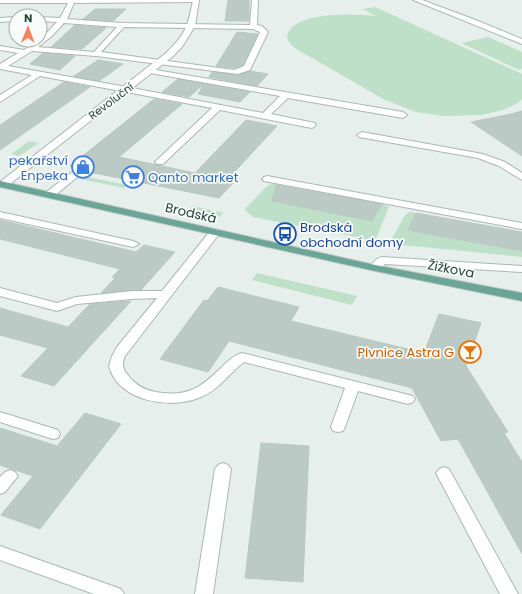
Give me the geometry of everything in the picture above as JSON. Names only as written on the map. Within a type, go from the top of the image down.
[{"type":"main road","name":"Brodská","points":[[1,184],[375,268]]},
{"type":"main road","name":"Žižkova","points":[[375,268],[522,297]]},
{"type":"street","points":[[1,67],[28,50],[57,27],[63,20],[72,4],[71,0]]},
{"type":"street","points":[[0,1],[196,0]]},
{"type":"street","name":"Revoluční","points":[[1,184],[160,63],[179,45],[191,26],[196,0]]},
{"type":"street","points":[[253,27],[255,0]]},
{"type":"street","points":[[416,0],[471,20],[522,42]]},
{"type":"street","points":[[0,48],[96,54],[235,72],[247,68],[264,32],[259,28],[253,27],[122,25],[48,19]]},
{"type":"street","points":[[96,54],[122,25]]},
{"type":"street","points":[[1,67],[127,89],[312,125]]},
{"type":"street","points":[[150,71],[403,115]]},
{"type":"street","points":[[0,99],[40,73]]},
{"type":"street","points":[[266,116],[286,95]]},
{"type":"street","points":[[160,162],[218,107]]},
{"type":"street","points":[[362,135],[480,156],[502,164],[522,177]]},
{"type":"street","points":[[49,195],[78,172]]},
{"type":"street","points":[[266,179],[522,226]]},
{"type":"street","points":[[0,215],[133,244]]},
{"type":"street","points":[[215,232],[128,342],[118,357],[116,367],[121,377],[134,389],[160,398],[185,397],[197,394],[216,383],[235,362],[242,358],[408,399]]},
{"type":"street","points":[[375,268],[382,260],[522,270]]},
{"type":"street","points":[[0,292],[57,308],[76,301],[132,295],[166,294]]},
{"type":"street","points":[[338,427],[353,385]]},
{"type":"street","points":[[0,417],[53,434]]},
{"type":"street","points":[[204,594],[223,470]]},
{"type":"street","points":[[444,473],[509,594]]},
{"type":"street","points":[[0,553],[115,594]]},
{"type":"green space","points":[[375,7],[522,74],[522,99],[518,103],[503,110],[482,115],[443,116],[416,112],[385,100],[298,50],[288,41],[288,33],[294,26],[303,21],[315,17],[342,15],[376,16],[363,9]]},
{"type":"green space","points":[[488,37],[522,52],[522,69],[519,70],[461,43]]},
{"type":"green space","points":[[29,141],[39,143],[19,156],[11,154]]},
{"type":"green space","points":[[83,176],[127,185],[124,188],[80,179]]},
{"type":"green space","points":[[272,184],[282,185],[271,201],[372,221],[382,204],[389,207],[376,239],[372,240],[253,217],[245,210],[246,208],[267,186]]},
{"type":"green space","points":[[193,206],[223,213],[219,217],[188,210]]},
{"type":"green space","points":[[410,212],[416,213],[408,230],[522,251],[522,257],[393,244],[390,242],[405,215]]},
{"type":"green space","points":[[257,273],[357,296],[352,305],[252,280]]},
{"type":"building","points":[[228,0],[249,0],[249,21],[225,21]]},
{"type":"building","points":[[95,9],[126,9],[113,21],[83,19]]},
{"type":"building","points":[[75,25],[106,28],[82,49],[51,47]]},
{"type":"building","points":[[237,32],[258,34],[243,65],[234,68],[216,66]]},
{"type":"building","points":[[43,53],[75,56],[60,70],[30,64]]},
{"type":"building","points":[[98,60],[123,64],[99,81],[74,76]]},
{"type":"building","points":[[250,71],[268,74],[257,86],[209,77],[212,72],[238,75]]},
{"type":"building","points":[[178,79],[250,92],[240,102],[198,94],[204,84],[189,97],[162,92]]},
{"type":"building","points":[[64,82],[90,87],[0,150],[0,125]]},
{"type":"building","points":[[154,99],[182,104],[119,157],[195,173],[246,120],[277,126],[226,181],[233,183],[219,198],[84,171],[79,168],[71,168],[72,167],[70,166]]},
{"type":"building","points":[[522,111],[522,156],[471,122],[511,114]]},
{"type":"building","points":[[276,185],[382,204],[372,221],[272,201]]},
{"type":"building","points":[[416,213],[522,232],[522,251],[408,230]]},
{"type":"building","points":[[0,220],[136,252],[144,245],[175,252],[141,290],[101,293],[115,278],[112,277],[120,269],[0,239]]},
{"type":"building","points":[[218,287],[299,307],[291,321],[424,353],[439,314],[481,323],[466,366],[508,432],[504,433],[522,462],[522,554],[458,439],[441,441],[412,388],[229,341],[208,372],[160,359],[204,300],[207,301]]},
{"type":"building","points":[[131,301],[54,386],[21,376],[48,348],[0,335],[0,308],[68,327],[90,304]]},
{"type":"building","points":[[85,413],[121,424],[40,529],[1,515],[33,476],[0,465],[0,428],[57,446]]},
{"type":"building","points":[[261,443],[309,446],[303,582],[245,578]]},
{"type":"place","name":"pekařství Enpeka","points":[[83,167]]},
{"type":"place","name":"Qanto market","points":[[133,177]]},
{"type":"place","name":"Brodská obchodní domy","points":[[285,234]]},
{"type":"place","name":"Pivnice Astra G","points":[[470,352]]}]
